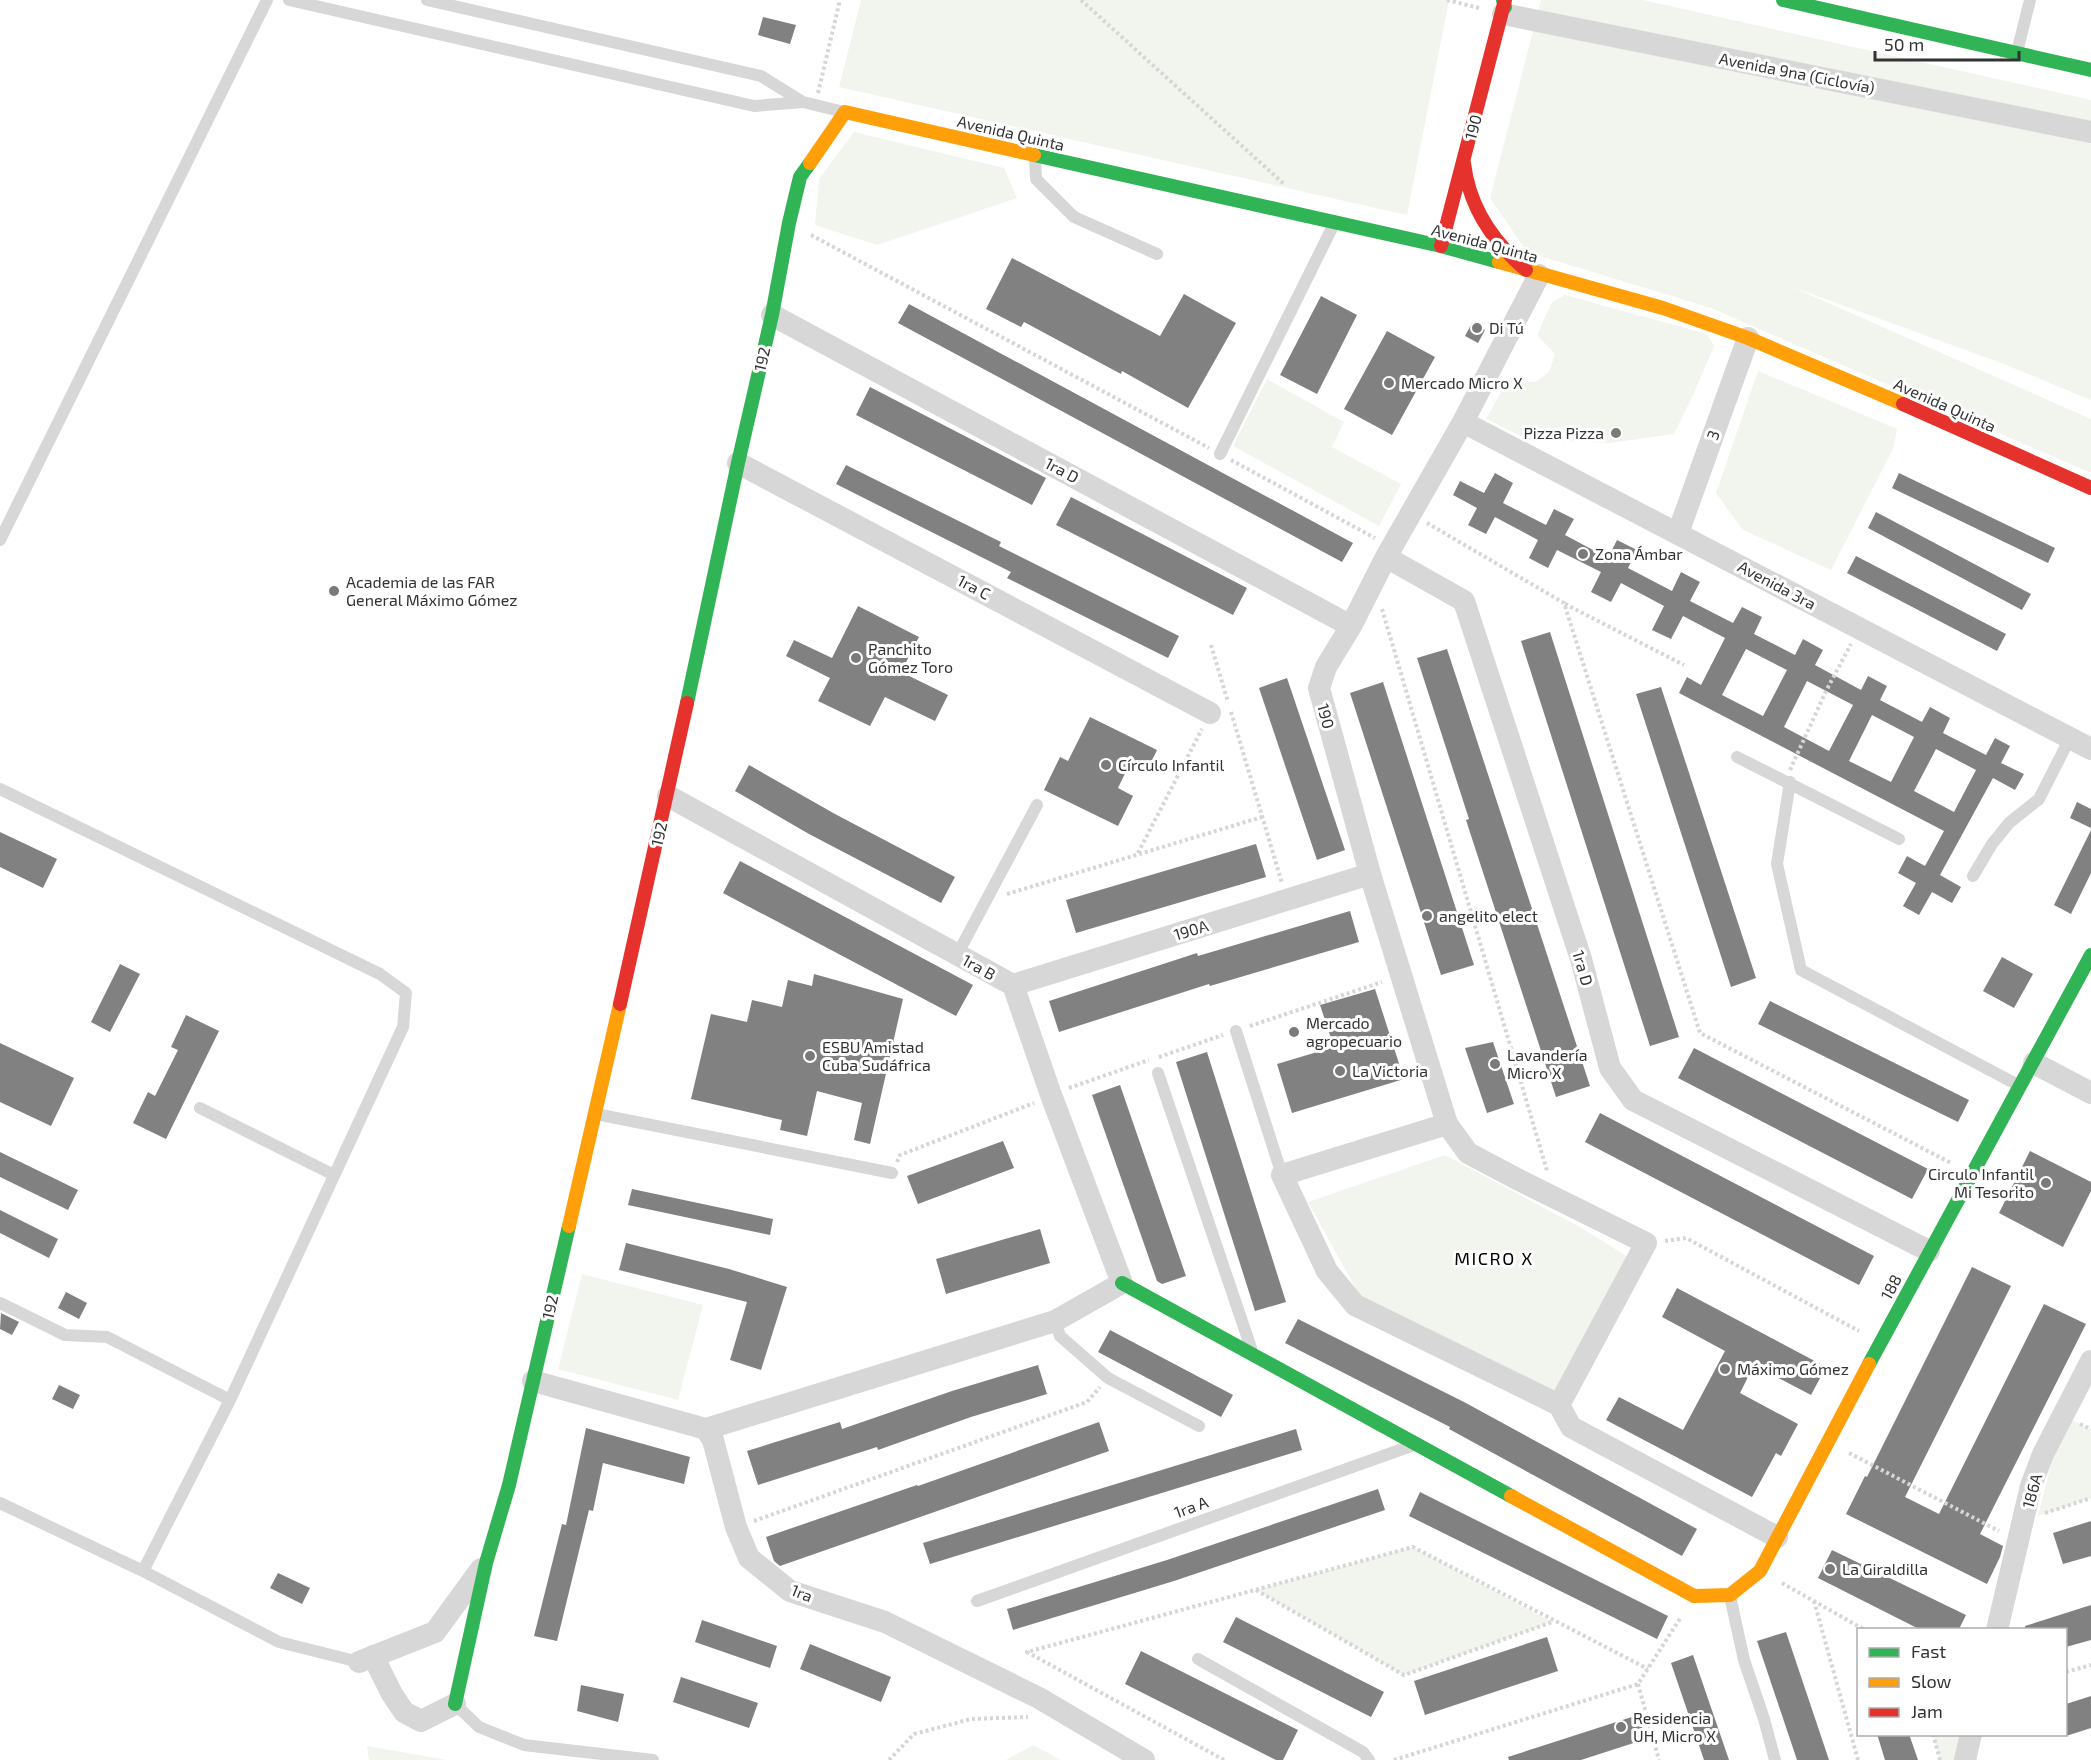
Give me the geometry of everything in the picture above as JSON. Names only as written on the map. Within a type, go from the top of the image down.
[{"type":"main road","points":[[1788,1],[2091,70]]},
{"type":"main road","name":"190","points":[[1441,246],[1505,4]]},
{"type":"main road","name":"Avenida Quinta","points":[[845,112],[1441,246],[1662,308],[1748,338],[1815,365],[2091,488]]},
{"type":"main road","name":"192","points":[[455,1704],[486,1563],[509,1485],[668,796],[800,177],[845,112]]},
{"type":"main road","points":[[1463,162],[1468,188],[1485,222],[1509,257],[1533,273]]},
{"type":"main road","name":"188","points":[[1730,1595],[1760,1571],[1929,1251],[2019,1086],[2034,1064],[2091,955]]},
{"type":"main road","points":[[1122,1283],[1694,1596],[1730,1595]]},
{"type":"street","name":"Avenida 9na (Ciclovía)","points":[[1505,4],[2091,132]]},
{"type":"street","name":"190","points":[[1533,273],[1463,422],[1389,552],[1351,626],[1326,667],[1318,688],[1370,874],[1447,1124],[1468,1153],[1554,1198]]},
{"type":"street","name":"1ra D","points":[[772,315],[1351,626]]},
{"type":"street","name":"3","points":[[1678,533],[1748,338]]},
{"type":"street","name":"Avenida 3ra","points":[[1463,422],[2091,748]]},
{"type":"street","name":"1ra C","points":[[738,462],[1210,713]]},
{"type":"street","name":"1ra D","points":[[1389,552],[1464,601],[1581,959],[1610,1068],[1633,1100],[1929,1251]]},
{"type":"street","name":"1ra B","points":[[668,796],[1013,985],[1051,1095],[1122,1283]]},
{"type":"street","name":"190A","points":[[1013,985],[1370,874]]},
{"type":"street","points":[[2034,1064],[2091,1093]]},
{"type":"street","points":[[1447,1124],[1282,1175],[1327,1271],[1355,1305],[1559,1405],[1571,1427],[1777,1538]]},
{"type":"street","points":[[1554,1198],[1646,1243],[1559,1405]]},
{"type":"street","points":[[533,1382],[706,1429],[1055,1321],[1122,1283]]},
{"type":"street","name":"186A","points":[[1997,1628],[2031,1486],[2043,1454],[2091,1361]]},
{"type":"street","name":"1ra","points":[[706,1429],[713,1440],[736,1527],[749,1558],[790,1590],[885,1622],[1039,1698],[1144,1760]]},
{"type":"street","name":"192","points":[[366,1659],[435,1632],[486,1563]]},
{"type":"street","points":[[366,1659],[404,1712],[421,1721],[455,1704]]},
{"type":"street","points":[[1965,1760],[1971,1736]]},
{"type":"lane","points":[[0,540],[267,0]]},
{"type":"lane","points":[[289,0],[754,106],[809,104],[845,112]]},
{"type":"lane","points":[[427,0],[761,76],[809,104]]},
{"type":"lane","points":[[2016,53],[2031,0]]},
{"type":"lane","points":[[1035,155],[1036,178],[1074,217],[1157,255]]},
{"type":"lane","points":[[1220,454],[1335,224]]},
{"type":"lane","points":[[1973,876],[1992,844],[2009,823],[2039,799],[2070,738]]},
{"type":"lane","points":[[1737,757],[1899,839]]},
{"type":"lane","points":[[1790,782],[1777,864],[1801,970],[2019,1086]]},
{"type":"lane","points":[[0,789],[380,974],[406,993],[403,1027],[230,1400],[143,1571]]},
{"type":"lane","points":[[957,955],[1037,804]]},
{"type":"lane","points":[[1236,1030],[1282,1175]]},
{"type":"lane","points":[[1158,1073],[1254,1355]]},
{"type":"lane","points":[[200,1108],[334,1175]]},
{"type":"lane","points":[[595,1114],[892,1173]]},
{"type":"lane","points":[[0,1303],[64,1335],[106,1337],[230,1400]]},
{"type":"lane","points":[[1055,1321],[1060,1336],[1108,1378],[1199,1426]]},
{"type":"lane","name":"1ra A","points":[[977,1601],[1417,1444]]},
{"type":"lane","points":[[0,1503],[143,1571],[279,1642],[366,1659]]},
{"type":"lane","points":[[1730,1595],[1744,1660],[1775,1760]]},
{"type":"lane","points":[[1198,1659],[1363,1752],[1369,1760]]},
{"type":"lane","points":[[455,1704],[479,1727],[524,1744],[653,1760]]},
{"type":"path","points":[[809,104],[840,0]]},
{"type":"path","points":[[1081,0],[1290,190]]},
{"type":"path","points":[[1447,0],[1505,4]]},
{"type":"path","points":[[789,224],[1220,454],[1389,552]]},
{"type":"path","points":[[1411,513],[1564,603],[1684,665]]},
{"type":"path","points":[[1374,582],[1554,1198]]},
{"type":"path","points":[[1564,603],[1700,1033],[1973,1174]]},
{"type":"path","points":[[1790,782],[1790,768],[1826,691],[1860,628]]},
{"type":"path","points":[[1211,645],[1287,900]]},
{"type":"path","points":[[1138,854],[1223,687]]},
{"type":"path","points":[[986,900],[1262,817]]},
{"type":"path","points":[[892,1173],[900,1155],[1024,1109],[1051,1095],[1401,975]]},
{"type":"path","points":[[1646,1243],[1686,1238],[1881,1343]]},
{"type":"path","points":[[736,1527],[1087,1402],[1108,1378]]},
{"type":"path","points":[[1828,1442],[2021,1531],[2091,1498]]},
{"type":"path","points":[[1224,1760],[1028,1652],[1413,1547],[1648,1669]]},
{"type":"path","points":[[1760,1571],[1863,1628]]},
{"type":"path","points":[[1256,1590],[1404,1675],[1552,1622]]},
{"type":"path","points":[[1394,1760],[1638,1684],[1694,1596]]},
{"type":"path","points":[[1814,1601],[1858,1760]]},
{"type":"path","points":[[2067,1672],[2091,1665]]},
{"type":"path","points":[[1638,1684],[1659,1759],[1653,1760]]},
{"type":"path","points":[[889,1760],[914,1734],[972,1719],[1036,1716]]},
{"type":"path","points":[[1934,1736],[1940,1760]]},
{"type":"shaded area","points":[[861,0],[1449,0],[1407,215],[839,87]]},
{"type":"shaded area","points":[[1541,0],[1643,0],[2091,100],[2091,400],[2004,364],[1792,287],[2091,419],[2091,473],[1711,308],[1527,252],[1490,198]]},
{"type":"shaded area","points":[[854,132],[1004,168],[1017,198],[877,245],[815,225],[819,179]]},
{"type":"shaded area","points":[[1565,295],[1707,334],[1714,346],[1674,434],[1610,443],[1529,440],[1486,419],[1506,383],[1514,380],[1536,382],[1549,372],[1555,354],[1537,335],[1552,302]]},
{"type":"shaded area","points":[[1758,371],[1897,429],[1893,449],[1831,570],[1743,530],[1716,493]]},
{"type":"shaded area","points":[[1267,379],[1344,422],[1332,447],[1401,484],[1379,526],[1233,446]]},
{"type":"shaded area","points":[[1445,1155],[1580,1227],[1628,1257],[1555,1393],[1361,1298],[1308,1202]]},
{"type":"shaded area","points":[[582,1274],[703,1305],[678,1400],[558,1369]]},
{"type":"shaded area","points":[[2063,1416],[2091,1429],[2091,1498],[2038,1516]]},
{"type":"shaded area","points":[[1413,1547],[1552,1622],[1404,1675],[1256,1590]]},
{"type":"shaded area","points":[[1933,1736],[1971,1736],[1965,1760],[1940,1760]]},
{"type":"shaded area","points":[[1033,1745],[1061,1760],[1006,1760]]},
{"type":"shaded area","points":[[367,1746],[447,1760],[369,1760]]},
{"type":"building","points":[[763,17],[796,25],[790,44],[758,35]]},
{"type":"building","points":[[1012,258],[1160,336],[1184,294],[1236,323],[1188,408],[1122,371],[1121,374],[1024,322],[1021,327],[986,309]]},
{"type":"building","points":[[1321,296],[1357,315],[1317,394],[1280,375]]},
{"type":"building","points":[[909,304],[1353,543],[1342,562],[898,323]]},
{"type":"building","points":[[1472,323],[1485,330],[1478,343],[1465,336]]},
{"type":"building","name":"Mercado Micro X","points":[[1387,331],[1435,357],[1392,435],[1344,409]]},
{"type":"building","points":[[870,387],[1046,478],[1032,505],[856,415]]},
{"type":"building","points":[[846,465],[1001,542],[999,546],[1179,636],[1168,658],[1007,578],[1011,572],[836,484]]},
{"type":"building","points":[[1495,473],[1513,483],[1503,503],[1546,525],[1554,509],[1574,519],[1565,535],[1608,558],[1617,540],[1637,550],[1628,568],[1672,591],[1681,572],[1700,582],[1690,601],[1733,623],[1742,607],[1762,617],[1754,634],[1795,655],[1803,639],[1823,650],[1815,665],[1861,690],[1868,676],[1887,686],[1880,700],[1922,722],[1930,707],[1950,718],[1943,733],[1986,755],[1995,738],[2010,746],[2001,763],[2024,774],[2015,790],[1993,778],[1940,875],[1961,887],[1952,903],[1932,892],[1919,915],[1903,906],[1916,883],[1898,873],[1907,856],[1925,866],[1944,831],[1679,693],[1687,677],[1701,685],[1725,638],[1683,616],[1671,639],[1652,630],[1664,606],[1621,583],[1611,602],[1591,592],[1601,572],[1557,550],[1548,568],[1529,558],[1538,540],[1495,517],[1486,534],[1468,525],[1477,508],[1453,495],[1460,481],[1484,493]],"holes":[[[1746,649],[1787,670],[1763,716],[1722,695]],[[1807,681],[1853,705],[1829,751],[1784,727]],[[1872,715],[1914,737],[1891,782],[1849,761]],[[1936,749],[1976,770],[1954,812],[1914,791]]]},
{"type":"building","points":[[1899,473],[2055,548],[2048,563],[1892,488]]},
{"type":"building","points":[[1071,497],[1247,588],[1233,615],[1056,525]]},
{"type":"building","points":[[1876,512],[2031,594],[2022,610],[1868,528]]},
{"type":"building","points":[[1856,556],[2006,634],[1997,651],[1847,573]]},
{"type":"building","points":[[858,606],[919,637],[901,672],[948,695],[935,721],[885,697],[870,726],[818,701],[830,678],[786,656],[794,640],[832,658]]},
{"type":"building","points":[[1550,632],[1679,1037],[1650,1046],[1521,641]]},
{"type":"building","points":[[1447,649],[1590,1086],[1556,1097],[1466,820],[1469,819],[1417,658]]},
{"type":"building","points":[[1287,678],[1345,850],[1317,860],[1259,688]]},
{"type":"building","points":[[1383,682],[1474,965],[1441,975],[1350,693]]},
{"type":"building","points":[[1661,687],[1756,978],[1731,987],[1636,694]]},
{"type":"building","points":[[1090,717],[1157,750],[1148,769],[1131,761],[1118,788],[1133,796],[1118,826],[1044,790],[1060,757],[1068,761]]},
{"type":"building","points":[[749,765],[835,814],[955,877],[941,903],[809,834],[735,791]]},
{"type":"building","points":[[2077,802],[2091,809],[2091,828],[2070,818]]},
{"type":"building","points":[[2091,830],[2091,873],[2071,914],[2054,905]]},
{"type":"building","points":[[0,832],[57,859],[43,888],[0,867]]},
{"type":"building","points":[[1256,844],[1266,877],[1076,933],[1066,900]]},
{"type":"building","points":[[740,861],[973,985],[956,1016],[723,893]]},
{"type":"building","points":[[1350,911],[1359,942],[1210,986],[1209,984],[1059,1032],[1049,1001],[1197,953],[1198,956]]},
{"type":"building","points":[[2002,957],[2033,974],[2014,1008],[1983,991]]},
{"type":"building","points":[[120,964],[140,974],[110,1032],[91,1022]]},
{"type":"building","points":[[814,974],[903,999],[870,1144],[854,1140],[862,1103],[817,1091],[807,1136],[780,1130],[782,1120],[691,1099],[711,1014],[747,1022],[752,1000],[782,1007],[788,980],[812,986]]},
{"type":"building","name":"La Victoria","points":[[1375,989],[1404,1079],[1292,1113],[1277,1064],[1334,1047],[1320,1005]]},
{"type":"building","points":[[1770,1001],[1969,1100],[1958,1122],[1758,1024]]},
{"type":"building","points":[[186,1015],[219,1031],[166,1139],[133,1123],[148,1092],[155,1096],[178,1050],[171,1047]]},
{"type":"building","points":[[1493,1042],[1514,1104],[1487,1113],[1465,1048]]},
{"type":"building","points":[[0,1043],[74,1078],[51,1126],[0,1102]]},
{"type":"building","points":[[1694,1048],[1928,1169],[1912,1199],[1678,1078]]},
{"type":"building","points":[[1207,1052],[1286,1302],[1255,1311],[1176,1062]]},
{"type":"building","points":[[1120,1085],[1186,1276],[1162,1284],[1157,1281],[1092,1095]]},
{"type":"building","points":[[1600,1113],[1874,1256],[1859,1285],[1585,1142]]},
{"type":"building","points":[[1003,1141],[1014,1168],[918,1204],[907,1176]]},
{"type":"building","name":"Circulo Infantil Mi Tesorito","points":[[2030,1151],[2091,1182],[2091,1191],[2063,1247],[1999,1213]]},
{"type":"building","points":[[0,1152],[78,1190],[68,1210],[0,1177]]},
{"type":"building","points":[[632,1189],[773,1219],[770,1235],[628,1205]]},
{"type":"building","points":[[0,1210],[58,1239],[49,1258],[0,1233]]},
{"type":"building","points":[[1040,1229],[1050,1263],[946,1294],[936,1259]]},
{"type":"building","points":[[626,1243],[729,1269],[787,1287],[761,1370],[730,1360],[747,1302],[619,1270]]},
{"type":"building","points":[[1972,1267],[2011,1286],[1905,1497],[1939,1514],[2044,1304],[2086,1324],[1980,1534],[2003,1546],[1987,1584],[1846,1514],[1865,1476],[1867,1477]]},
{"type":"building","points":[[1677,1288],[1826,1367],[1811,1395],[1754,1365],[1740,1393],[1798,1424],[1781,1456],[1776,1453],[1752,1497],[1606,1420],[1619,1397],[1683,1430],[1725,1351],[1662,1317]]},
{"type":"building","points":[[66,1292],[87,1303],[79,1319],[58,1308]]},
{"type":"building","points":[[1,1313],[19,1322],[12,1335],[0,1329]]},
{"type":"building","points":[[1298,1319],[1464,1402],[1697,1529],[1682,1556],[1449,1429],[1450,1427],[1285,1343]]},
{"type":"building","points":[[1110,1330],[1233,1395],[1221,1417],[1098,1352]]},
{"type":"building","points":[[1038,1365],[1047,1394],[971,1417],[878,1450],[877,1447],[758,1485],[747,1451],[840,1422],[842,1429],[952,1391]]},
{"type":"building","points":[[59,1385],[80,1395],[73,1409],[52,1399]]},
{"type":"building","points":[[1099,1422],[1109,1451],[780,1566],[774,1561],[766,1537]]},
{"type":"building","points":[[586,1428],[690,1457],[684,1484],[603,1463],[593,1511],[589,1510],[557,1641],[534,1636],[562,1524],[566,1525]]},
{"type":"building","points":[[1296,1429],[1302,1450],[930,1564],[923,1543]]},
{"type":"building","points":[[1378,1489],[1385,1510],[1174,1581],[1013,1630],[1007,1609],[1167,1560]]},
{"type":"building","points":[[1420,1492],[1668,1616],[1657,1639],[1409,1516]]},
{"type":"building","points":[[2091,1521],[2091,1556],[2063,1564],[2053,1533]]},
{"type":"building","points":[[1832,1550],[1966,1615],[1960,1628],[1917,1628],[1818,1578]]},
{"type":"building","points":[[278,1573],[310,1588],[302,1604],[270,1588]]},
{"type":"building","points":[[2091,1605],[2091,1640],[2067,1647],[2067,1628],[2025,1628],[2025,1626]]},
{"type":"building","points":[[1236,1617],[1384,1692],[1371,1717],[1223,1642]]},
{"type":"building","points":[[702,1620],[777,1646],[770,1668],[695,1642]]},
{"type":"building","points":[[1786,1632],[1829,1760],[1797,1760],[1757,1641]]},
{"type":"building","points":[[1547,1637],[1558,1671],[1425,1715],[1414,1681]]},
{"type":"building","points":[[810,1644],[891,1677],[881,1702],[800,1669]]},
{"type":"building","points":[[1141,1651],[1298,1730],[1283,1760],[1276,1760],[1125,1684]]},
{"type":"building","points":[[1693,1655],[1729,1760],[1704,1760],[1671,1663]]},
{"type":"building","points":[[681,1677],[758,1703],[749,1728],[673,1702]]},
{"type":"building","points":[[581,1685],[624,1694],[618,1722],[577,1711]]},
{"type":"building","points":[[2091,1696],[2091,1728],[2067,1736],[2067,1704]]},
{"type":"building","name":"Residencia UH, Micro X","points":[[1638,1715],[1646,1739],[1581,1760],[1509,1760],[1508,1757]]},
{"type":"building","points":[[1878,1736],[1910,1736],[1918,1760],[1885,1760]]},
{"type":"traffic: fast","points":[[1503,0],[1505,7]]},
{"type":"traffic: fast","points":[[1783,0],[2091,70]]},
{"type":"traffic: fast","points":[[1034,155],[1441,246],[1499,262]]},
{"type":"traffic: fast","points":[[687,703],[772,315],[789,223],[800,177],[810,163]]},
{"type":"traffic: fast","points":[[1869,1364],[2091,955]]},
{"type":"traffic: fast","points":[[455,1704],[486,1563],[509,1485],[569,1226]]},
{"type":"traffic: fast","points":[[1122,1283],[1511,1496]]},
{"type":"traffic: slow","points":[[810,163],[845,112],[1034,155]]},
{"type":"traffic: slow","points":[[1499,262],[1663,308],[1748,338],[1903,404]]},
{"type":"traffic: slow","points":[[569,1226],[620,1004]]},
{"type":"traffic: slow","points":[[1511,1496],[1694,1596],[1730,1595],[1760,1571],[1869,1364]]},
{"type":"traffic: jam","points":[[1441,246],[1505,0]]},
{"type":"traffic: jam","points":[[1464,163],[1471,194],[1484,222],[1503,247],[1526,270]]},
{"type":"traffic: jam","points":[[1903,404],[2091,488]]},
{"type":"traffic: jam","points":[[620,1004],[687,703]]},
{"type":"place","name":"Di Tú","points":[[1477,328]]},
{"type":"place","name":"Mercado Micro X","points":[[1389,383]]},
{"type":"place","name":"Pizza Pizza","points":[[1616,433]]},
{"type":"place","name":"Zona Ámbar","points":[[1583,554]]},
{"type":"place","name":"Academia de las FAR General Máximo Gómez","points":[[334,591]]},
{"type":"place","name":"Panchito Gómez Toro","points":[[856,658]]},
{"type":"place","name":"Círculo Infantil","points":[[1106,765]]},
{"type":"place","name":"angelito elect","points":[[1427,916]]},
{"type":"place","name":"Mercado agropecuario","points":[[1294,1032]]},
{"type":"place","name":"ESBU Amistad Cuba Sudáfrica","points":[[810,1056]]},
{"type":"place","name":"Lavandería Micro X","points":[[1495,1064]]},
{"type":"place","name":"La Victoria","points":[[1340,1071]]},
{"type":"place","name":"Circulo Infantil Mi Tesorito","points":[[2046,1183]]},
{"type":"place","name":"Máximo Gómez","points":[[1725,1369]]},
{"type":"place","name":"La Giraldilla","points":[[1830,1569]]},
{"type":"place","name":"Residencia UH, Micro X","points":[[1621,1727]]},
{"type":"district","name":"MICRO X","points":[[1494,1259]]}]
